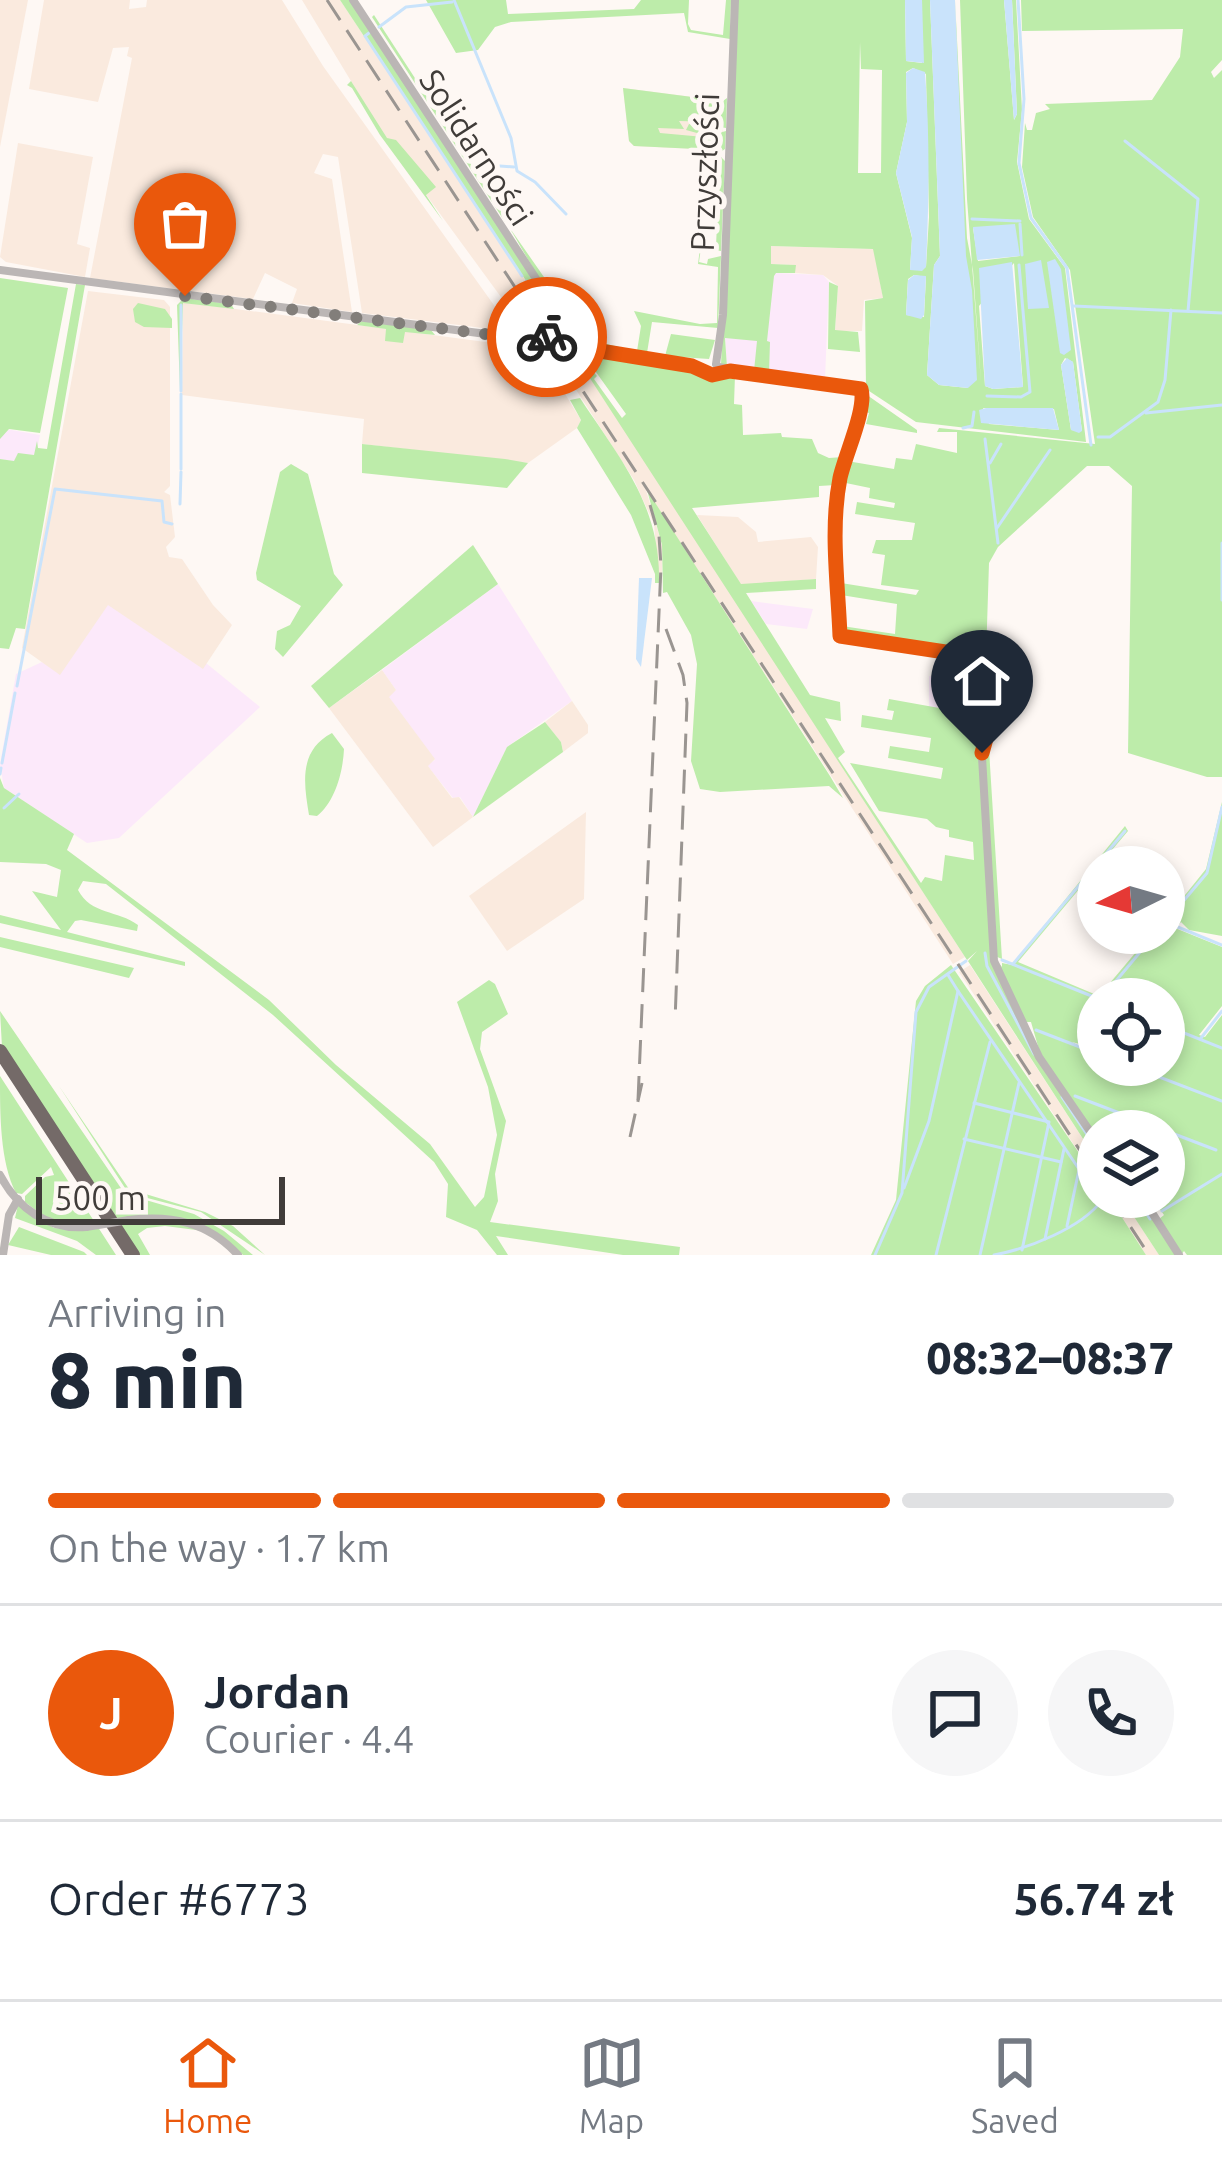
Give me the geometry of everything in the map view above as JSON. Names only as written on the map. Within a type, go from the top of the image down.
[{"type":"highway","points":[[0,1052],[133,1255]]},
{"type":"highway","points":[[0,1068],[122,1255]]},
{"type":"street","name":"Solidarności","points":[[352,0],[579,340],[598,350],[858,387],[864,394],[840,479],[840,636],[968,655],[991,668],[999,688],[982,753],[992,957],[1040,1057],[1077,1112]]},
{"type":"street","name":"Przyszłości","points":[[715,368],[723,321],[735,0]]},
{"type":"street","points":[[0,270],[535,340],[566,325]]},
{"type":"street","points":[[0,1175],[18,1199],[53,1224],[86,1226],[164,1218],[189,1222],[214,1234],[238,1255]]},
{"type":"street","points":[[3,1255],[9,1215],[18,1199]]},
{"type":"street","points":[[1155,1218],[1179,1255]]},
{"type":"shaded area","points":[[0,0],[28,0],[0,147]]},
{"type":"shaded area","points":[[44,0],[130,0],[129,9],[146,7],[147,0],[282,0],[323,66],[501,315],[499,330],[362,313],[338,157],[323,154],[314,173],[332,179],[352,312],[292,303],[297,289],[265,273],[253,299],[90,278],[132,58],[127,56],[129,47],[113,48],[98,102],[29,89]]},
{"type":"shaded area","points":[[302,0],[340,0],[965,957],[953,964],[646,490],[662,545],[659,583],[654,524],[634,480],[537,329],[530,325],[532,334],[517,333],[509,308],[389,144]]},
{"type":"shaded area","points":[[623,88],[724,101],[722,145],[717,150],[634,146],[629,141]]},
{"type":"shaded area","points":[[18,143],[93,157],[77,244],[90,248],[85,277],[0,257]]},
{"type":"shaded area","points":[[771,246],[874,249],[883,298],[864,300],[862,331],[835,331],[838,286],[823,275],[795,273],[795,265],[771,264]]},
{"type":"shaded area","points":[[775,273],[823,275],[829,282],[825,379],[727,367],[725,335]]},
{"type":"shaded area","points":[[88,291],[164,300],[170,307],[170,486],[164,492],[170,495],[175,537],[166,547],[169,557],[182,559],[232,625],[203,669],[108,605],[60,675],[22,648]]},
{"type":"shaded area","points":[[183,302],[524,347],[540,353],[581,420],[577,428],[528,463],[362,444],[364,419],[182,395]]},
{"type":"shaded area","points":[[0,428],[40,435],[34,465],[0,459]]},
{"type":"shaded area","points":[[697,515],[738,517],[756,532],[758,542],[811,537],[818,547],[816,579],[741,585]]},
{"type":"shaded area","points":[[498,584],[572,701],[507,747],[473,817],[427,765],[435,760],[388,696],[396,690],[382,670]]},
{"type":"shaded area","points":[[751,601],[813,609],[807,629],[766,624]]},
{"type":"shaded area","points":[[108,604],[202,668],[206,663],[260,707],[119,838],[87,843],[4,788],[0,764],[16,674],[42,662],[60,674]]},
{"type":"shaded area","points":[[951,655],[966,657],[968,713],[929,707],[929,676],[948,678]]},
{"type":"shaded area","points":[[382,670],[396,690],[389,697],[435,759],[428,766],[473,817],[433,847],[329,708]]},
{"type":"shaded area","points":[[572,701],[588,733],[563,752],[545,722]]},
{"type":"shaded area","points":[[586,812],[584,899],[507,951],[469,896]]},
{"type":"shaded area","points":[[970,965],[1077,1130],[1077,1149],[959,972]]},
{"type":"shaded area","points":[[1122,1218],[1135,1218],[1159,1255],[1146,1255]]},
{"type":"green space","points":[[340,0],[350,0],[540,291],[556,326]]},
{"type":"green space","points":[[426,0],[506,0],[508,14],[634,9],[641,0],[689,0],[691,30],[723,35],[726,0],[731,0],[730,39],[688,32],[684,13],[511,22],[495,27],[478,50],[456,53]]},
{"type":"green space","points":[[737,0],[905,0],[906,61],[922,63],[922,0],[930,0],[940,256],[934,265],[927,375],[939,385],[968,388],[955,0],[972,265],[960,0],[1004,0],[1014,120],[1012,0],[1016,0],[1022,110],[1017,162],[1029,219],[1065,268],[1086,442],[916,422],[866,389],[865,301],[883,298],[873,249],[771,246],[771,264],[796,265],[795,273],[774,276],[767,341],[769,373],[754,371],[757,341],[725,338],[727,367],[721,365]],"holes":[[[860,42],[861,69],[882,70],[881,173],[858,173]],[[913,68],[926,74],[929,217],[926,267],[910,270],[912,238],[896,173],[907,122],[906,72]],[[973,228],[1020,256],[978,261]],[[1014,263],[1023,387],[985,386],[979,306]],[[926,277],[924,317],[906,315],[908,279]],[[1065,358],[1073,362],[1082,431],[1071,430],[1061,365]],[[983,408],[1054,409],[1059,430],[989,424]]]},
{"type":"green space","points":[[1021,0],[1222,0],[1222,60],[1211,72],[1214,78],[1222,70],[1222,777],[1207,777],[1128,753],[1132,486],[1109,466],[1087,466],[998,547],[989,563],[986,657],[990,664],[981,658],[984,653],[842,633],[842,626],[895,634],[897,604],[841,595],[841,583],[916,595],[919,590],[881,585],[885,555],[872,553],[876,540],[912,540],[915,523],[855,514],[857,502],[894,508],[895,503],[869,498],[870,488],[841,482],[847,461],[894,469],[896,458],[912,460],[916,444],[957,453],[957,432],[937,432],[939,428],[1095,444],[1070,270],[1033,217],[1022,167],[1025,123],[1032,130],[1036,113],[1050,109],[1045,104],[1152,100],[1180,57],[1183,29],[1022,31]]},
{"type":"green space","points":[[372,17],[507,220],[505,222]]},
{"type":"green space","points":[[351,81],[387,138],[396,140],[436,187],[426,195],[443,221],[347,85]]},
{"type":"green space","points":[[623,88],[727,98],[726,128],[720,127],[721,104],[717,102],[713,103],[714,122],[679,121],[684,129],[658,128],[660,133],[715,138],[686,130],[689,124],[712,125],[715,134],[726,131],[725,149],[634,146],[629,141]]},
{"type":"green space","points":[[720,156],[725,161],[721,251],[701,248],[699,262],[707,264],[708,259],[721,256],[718,328],[652,322],[647,353],[612,347],[598,342],[585,334],[637,351],[641,326],[634,311],[717,323],[718,267],[698,264],[700,248],[716,246]]},
{"type":"green space","points":[[507,224],[582,332],[556,303]]},
{"type":"green space","points":[[0,278],[68,288],[40,433],[9,429],[0,439]]},
{"type":"green space","points":[[829,282],[838,286],[835,330],[858,332],[860,352],[828,349]]},
{"type":"green space","points":[[76,284],[85,285],[25,629],[16,628],[9,649],[0,648],[0,459],[14,461],[18,453],[34,455],[37,441],[38,448],[47,449]]},
{"type":"green space","points":[[184,298],[231,304],[234,309],[183,303],[180,391],[177,305]]},
{"type":"green space","points":[[138,303],[165,309],[172,328],[135,322],[133,309]]},
{"type":"green space","points":[[362,321],[431,330],[435,335],[405,332],[403,343],[385,341],[386,329],[357,325]]},
{"type":"green space","points":[[560,332],[573,341],[567,340],[577,347],[622,418],[626,414],[584,350],[619,360],[735,375],[734,404],[742,405],[743,435],[781,433],[782,437],[812,439],[818,453],[843,457],[836,485],[819,486],[819,497],[692,508],[741,584],[816,579],[816,589],[746,593],[810,695],[840,702],[841,721],[825,718],[845,752],[838,758],[921,883],[925,877],[942,881],[945,855],[974,860],[973,842],[949,837],[949,830],[927,819],[879,811],[850,763],[941,779],[943,768],[888,758],[890,746],[929,752],[931,738],[861,727],[862,715],[892,720],[889,699],[967,713],[966,657],[982,662],[996,681],[980,757],[991,958],[1039,1060],[1077,1115],[1077,1130],[968,961],[977,951],[967,960]]},
{"type":"green space","points":[[671,334],[715,340],[709,359],[665,356]]},
{"type":"green space","points":[[867,395],[917,433],[866,424],[869,413],[861,411]]},
{"type":"green space","points":[[580,398],[624,463],[646,507],[658,555],[659,583],[655,583],[631,515],[577,428],[581,420],[570,400]]},
{"type":"green space","points":[[362,444],[528,463],[507,488],[362,473]]},
{"type":"green space","points":[[291,464],[308,474],[334,574],[343,585],[283,657],[275,649],[277,631],[290,625],[301,606],[257,580],[256,573],[280,472]]},
{"type":"green space","points":[[647,490],[843,798],[829,786],[700,789],[691,761],[697,664],[691,635],[667,592],[663,593],[662,545]]},
{"type":"green space","points":[[473,545],[498,584],[329,708],[311,686]]},
{"type":"green space","points":[[993,669],[1003,684],[1003,672],[1005,699],[989,749],[1002,959],[995,956],[984,753],[1001,690]]},
{"type":"green space","points":[[545,722],[563,752],[473,817],[507,747]]},
{"type":"green space","points":[[332,733],[344,749],[340,777],[323,810],[317,816],[309,815],[308,759]]},
{"type":"green space","points":[[0,778],[4,788],[74,834],[67,850],[269,1000],[336,1065],[430,1144],[475,1207],[484,1197],[497,1135],[488,1087],[457,1002],[489,980],[495,984],[508,1014],[482,1032],[480,1049],[506,1121],[495,1174],[498,1201],[490,1222],[680,1247],[679,1255],[623,1255],[496,1236],[508,1255],[497,1255],[477,1230],[446,1217],[448,1184],[434,1162],[273,1015],[106,884],[83,881],[78,890],[90,904],[138,925],[137,931],[81,920],[67,932],[185,962],[185,966],[0,923],[0,915],[61,930],[32,891],[57,897],[61,870],[46,864],[0,862]]},
{"type":"green space","points":[[1222,802],[1222,936],[1185,926],[1185,895],[1206,869]]},
{"type":"green space","points":[[1125,826],[1128,831],[1115,846],[1109,846]]},
{"type":"green space","points":[[1077,885],[1077,892],[1018,962],[1077,987],[1077,1043],[1072,1042],[1077,1045],[1077,1086],[1185,1086],[1185,978],[1114,978],[1134,954],[1185,954],[1185,932],[1222,947],[1222,1006],[1199,1035],[1205,1037],[1222,1015],[1222,1255],[1187,1255],[1184,1251],[1181,1255],[1159,1219],[1185,1218],[1185,1110],[1078,1110],[1040,1053],[1031,1022],[1024,1022],[995,958],[1002,967],[1002,963],[1012,965]]},
{"type":"green space","points":[[0,937],[134,968],[129,978],[0,947]]},
{"type":"green space","points":[[951,965],[1077,1150],[1077,1218],[1122,1218],[1146,1255],[871,1255],[896,1200],[916,1001],[925,986]]},
{"type":"green space","points":[[0,1011],[125,1194],[194,1214],[253,1255],[243,1255],[204,1226],[157,1215],[204,1231],[147,1228],[138,1234],[150,1255],[138,1255],[2,1047]]},
{"type":"green space","points":[[0,1076],[116,1255],[96,1255],[77,1241],[15,1218],[18,1205],[54,1228],[87,1230],[45,1217],[25,1202],[25,1196],[45,1177],[54,1175],[51,1167],[22,1194],[16,1193],[4,1153]]},
{"type":"green space","points":[[59,1086],[129,1189],[205,1212],[233,1226],[265,1255],[201,1212],[132,1194]]},
{"type":"green space","points":[[1135,1218],[1153,1218],[1177,1255],[1159,1255]]},
{"type":"green space","points":[[19,1227],[87,1255],[51,1255],[8,1245]]},
{"type":"water","points":[[905,0],[922,0],[924,63],[906,61]]},
{"type":"water","points":[[930,0],[955,0],[966,256],[977,380],[968,388],[939,385],[927,375],[934,265],[940,256]]},
{"type":"water","points":[[1004,0],[1012,0],[1014,120]]},
{"type":"water","points":[[913,68],[925,72],[928,121],[927,243],[922,271],[910,270],[912,237],[896,173],[907,122],[906,73]]},
{"type":"water","points":[[1015,224],[1020,256],[977,260],[973,227]]},
{"type":"water","points":[[1055,259],[1061,269],[1071,350],[1064,355],[1047,262]]},
{"type":"water","points":[[1041,260],[1049,308],[1028,309],[1025,264]]},
{"type":"water","points":[[1012,262],[1023,387],[993,389],[985,386],[979,268]]},
{"type":"water","points":[[926,276],[921,319],[906,315],[908,280]]},
{"type":"water","points":[[1067,358],[1073,362],[1079,433],[1071,430],[1061,365]]},
{"type":"water","points":[[1053,408],[1059,430],[981,423],[979,410]]},
{"type":"water","points":[[639,578],[652,578],[641,667],[636,659]]},
{"type":"waterway","points":[[454,0],[511,138],[517,171],[535,182],[566,214]]},
{"type":"waterway","points":[[1018,0],[1024,99],[1019,163],[1031,218],[1067,268],[1091,445]]},
{"type":"waterway","points":[[379,27],[406,7],[452,2]]},
{"type":"waterway","points":[[369,33],[365,36],[522,276]]},
{"type":"waterway","points":[[1125,141],[1198,199],[1188,311]]},
{"type":"waterway","points":[[486,165],[514,167]]},
{"type":"waterway","points":[[972,219],[1020,221]]},
{"type":"waterway","points":[[1020,224],[1022,255]]},
{"type":"waterway","points":[[987,396],[1021,397],[1030,392],[1019,265]]},
{"type":"waterway","points":[[526,281],[555,323]]},
{"type":"waterway","points":[[181,305],[181,391]]},
{"type":"waterway","points":[[1074,306],[1222,313]]},
{"type":"waterway","points":[[1098,437],[1110,437],[1158,402],[1165,380],[1171,310]]},
{"type":"waterway","points":[[622,360],[691,369]]},
{"type":"waterway","points":[[181,394],[181,469]]},
{"type":"waterway","points":[[1146,413],[1222,405]]},
{"type":"waterway","points":[[963,428],[972,426],[974,412]]},
{"type":"waterway","points":[[985,439],[998,543]]},
{"type":"waterway","points":[[990,463],[1001,444]]},
{"type":"waterway","points":[[997,528],[1050,450]]},
{"type":"waterway","points":[[180,504],[181,472]]},
{"type":"waterway","points":[[17,686],[55,489],[162,501],[164,522],[172,524]]},
{"type":"waterway","points":[[1222,543],[1222,600]]},
{"type":"waterway","points":[[2,763],[15,693]]},
{"type":"waterway","points":[[0,774],[1,768]]},
{"type":"waterway","points":[[4,808],[19,794]]},
{"type":"waterway","points":[[1185,899],[1207,873],[1222,807]]},
{"type":"waterway","points":[[1013,964],[1125,831]]},
{"type":"waterway","points":[[1185,930],[1222,945]]},
{"type":"waterway","points":[[985,953],[987,966],[1034,1054]]},
{"type":"waterway","points":[[1118,978],[1138,954]]},
{"type":"waterway","points":[[1002,960],[1077,990]]},
{"type":"waterway","points":[[875,1255],[902,1193],[916,1012],[929,987],[966,961]]},
{"type":"waterway","points":[[904,1188],[929,1121],[958,991],[948,975]]},
{"type":"waterway","points":[[958,991],[1077,1166]]},
{"type":"waterway","points":[[1201,1038],[1222,1011]]},
{"type":"waterway","points":[[1036,1030],[1077,1046]]},
{"type":"waterway","points":[[1185,1033],[1222,1048]]},
{"type":"waterway","points":[[936,1255],[990,1042]]},
{"type":"waterway","points":[[980,1255],[1019,1083]]},
{"type":"waterway","points":[[1183,1086],[1222,1101]]},
{"type":"waterway","points":[[1075,1096],[1216,1150]]},
{"type":"waterway","points":[[1062,1097],[1077,1120]]},
{"type":"waterway","points":[[974,1103],[1049,1122],[1022,1250]]},
{"type":"waterway","points":[[964,1139],[1061,1162]]},
{"type":"waterway","points":[[1045,1239],[1064,1149]]},
{"type":"waterway","points":[[1185,1197],[1222,1174]]},
{"type":"waterway","points":[[1067,1226],[1077,1179]]},
{"type":"waterway","points":[[994,1255],[1053,1236],[1083,1218]]},
{"type":"railway","points":[[327,0],[1077,1146]]},
{"type":"railway","points":[[638,1100],[661,566],[650,505]]},
{"type":"railway","points":[[666,629],[683,675],[687,703],[675,1021]]},
{"type":"railway","points":[[630,1137],[642,1083]]},
{"type":"railway","points":[[1125,1218],[1149,1255]]},
{"type":"way so far","points":[[185,296],[532,340],[547,337]]},
{"type":"route","points":[[547,337],[566,325],[583,343],[605,352],[692,366],[712,375],[730,371],[861,389],[863,404],[837,502],[840,636],[965,655],[986,663],[995,674],[999,692],[982,753]]}]
